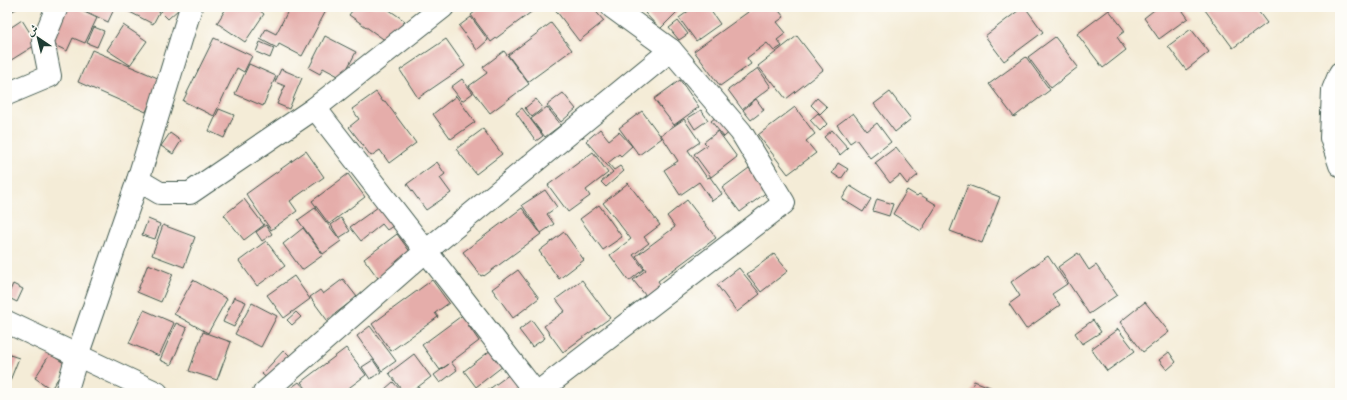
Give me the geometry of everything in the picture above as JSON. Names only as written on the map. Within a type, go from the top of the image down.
[{"type":"street","points":[[7,94],[50,76],[43,41],[58,7]]},
{"type":"street","points":[[66,393],[77,356],[138,180],[191,7]]},
{"type":"street","points":[[138,180],[160,193],[190,192],[315,108],[443,7]]},
{"type":"street","points":[[315,108],[536,393],[784,203],[741,132],[671,50],[612,7]]},
{"type":"street","points":[[264,393],[426,251],[671,50]]},
{"type":"street","points":[[1340,74],[1333,90],[1331,138],[1340,165]]},
{"type":"street","points":[[7,322],[157,393]]},
{"type":"building","points":[[7,7],[18,7],[18,8],[7,14]]},
{"type":"building","points":[[66,7],[74,7],[97,18],[85,43],[73,38],[67,51],[50,43]]},
{"type":"building","points":[[82,7],[115,7],[108,22],[81,9]]},
{"type":"building","points":[[125,7],[162,7],[153,24],[124,9]]},
{"type":"building","points":[[165,7],[180,8],[168,19],[161,12]]},
{"type":"building","points":[[227,7],[255,7],[264,14],[245,42],[217,23]]},
{"type":"building","points":[[290,7],[328,7],[302,56],[279,44],[277,48],[260,39],[266,29],[276,34]]},
{"type":"building","points":[[355,7],[385,7],[405,21],[389,43],[349,15]]},
{"type":"building","points":[[481,7],[538,7],[491,42],[471,15]]},
{"type":"building","points":[[592,7],[604,21],[579,41],[554,8]]},
{"type":"building","points":[[651,7],[682,7],[660,29],[645,13]]},
{"type":"building","points":[[694,7],[708,7],[720,24],[696,41],[679,18]]},
{"type":"building","points":[[755,7],[776,7],[784,17],[777,22],[786,33],[777,40],[782,46],[774,51],[767,43],[747,58],[751,64],[720,86],[694,51]]},
{"type":"building","points":[[1025,7],[1043,32],[1004,61],[985,36]]},
{"type":"building","points":[[1158,7],[1180,7],[1188,18],[1159,39],[1144,18]]},
{"type":"building","points":[[1209,7],[1255,7],[1267,23],[1233,48],[1205,10]]},
{"type":"building","points":[[1109,10],[1125,31],[1117,37],[1126,50],[1103,68],[1077,34]]},
{"type":"building","points":[[471,17],[488,40],[477,50],[459,26]]},
{"type":"building","points":[[22,20],[37,44],[8,62],[7,30]]},
{"type":"building","points":[[678,21],[688,34],[679,40],[669,28]]},
{"type":"building","points":[[551,23],[572,50],[528,82],[508,55]]},
{"type":"building","points":[[123,25],[147,41],[130,65],[107,50]]},
{"type":"building","points":[[94,27],[104,31],[97,47],[87,43]]},
{"type":"building","points":[[1191,29],[1209,52],[1186,70],[1168,46]]},
{"type":"building","points":[[325,36],[356,52],[342,78],[323,68],[320,74],[309,68]]},
{"type":"building","points":[[797,36],[823,70],[786,99],[758,66]]},
{"type":"building","points":[[1055,37],[1078,67],[1051,88],[1028,57]]},
{"type":"building","points":[[214,38],[252,56],[244,72],[237,68],[214,116],[183,101]]},
{"type":"building","points":[[446,39],[465,66],[418,98],[400,70]]},
{"type":"building","points":[[260,42],[274,48],[270,58],[256,52]]},
{"type":"building","points":[[92,50],[160,79],[146,112],[78,82]]},
{"type":"building","points":[[504,51],[529,84],[490,113],[469,86],[487,73],[483,67]]},
{"type":"building","points":[[1026,57],[1050,90],[1014,117],[989,84]]},
{"type":"building","points":[[249,64],[276,76],[263,106],[235,94]]},
{"type":"building","points":[[758,68],[771,87],[742,109],[728,90]]},
{"type":"building","points":[[281,69],[302,78],[289,109],[277,104],[285,86],[275,82]]},
{"type":"building","points":[[462,79],[473,93],[462,101],[451,87]]},
{"type":"building","points":[[680,80],[699,107],[674,125],[654,99]]},
{"type":"building","points":[[376,92],[383,102],[385,101],[416,143],[389,163],[380,150],[371,156],[349,127],[359,119],[352,109]]},
{"type":"building","points":[[890,92],[911,119],[895,132],[874,104]]},
{"type":"building","points":[[563,93],[576,109],[561,122],[547,105]]},
{"type":"building","points":[[456,96],[475,122],[451,139],[433,114]]},
{"type":"building","points":[[817,98],[827,107],[820,114],[811,105]]},
{"type":"building","points":[[536,99],[543,108],[532,117],[525,108]]},
{"type":"building","points":[[756,99],[764,110],[751,120],[743,110]]},
{"type":"building","points":[[547,107],[561,125],[545,137],[531,119]]},
{"type":"building","points":[[795,107],[815,134],[806,141],[816,153],[788,174],[758,135]]},
{"type":"building","points":[[522,108],[543,136],[536,141],[516,113]]},
{"type":"building","points":[[219,109],[234,115],[224,138],[209,131]]},
{"type":"building","points":[[701,110],[708,120],[695,129],[688,118]]},
{"type":"building","points":[[642,111],[662,138],[639,155],[619,128]]},
{"type":"building","points":[[721,113],[734,128],[724,137],[711,121]]},
{"type":"building","points":[[818,113],[827,124],[820,131],[810,120]]},
{"type":"building","points":[[853,113],[867,131],[877,123],[891,142],[870,158],[856,139],[850,143],[837,125]]},
{"type":"building","points":[[684,119],[700,142],[688,150],[707,178],[710,177],[722,194],[712,201],[699,182],[680,195],[664,170],[678,161],[661,135]]},
{"type":"building","points":[[483,129],[502,154],[476,174],[456,149]]},
{"type":"building","points":[[600,129],[609,140],[619,132],[632,146],[621,156],[619,154],[608,163],[614,170],[620,166],[624,171],[606,187],[601,182],[613,172],[586,141]]},
{"type":"building","points":[[832,130],[848,148],[840,155],[824,137]]},
{"type":"building","points":[[718,131],[737,157],[711,177],[694,154],[707,145],[704,142]]},
{"type":"building","points":[[170,133],[181,141],[173,154],[161,146]]},
{"type":"building","points":[[896,147],[918,175],[907,184],[900,175],[890,183],[875,163]]},
{"type":"building","points":[[306,151],[324,177],[290,201],[297,211],[271,230],[246,194]]},
{"type":"building","points":[[593,152],[608,173],[586,190],[590,196],[568,212],[548,185]]},
{"type":"building","points":[[437,162],[445,174],[440,178],[451,193],[426,210],[407,184]]},
{"type":"building","points":[[838,163],[848,169],[841,179],[832,173]]},
{"type":"building","points":[[749,168],[767,192],[740,212],[722,188]]},
{"type":"building","points":[[348,174],[365,197],[329,224],[312,201]]},
{"type":"building","points":[[628,183],[660,225],[644,237],[649,243],[633,255],[644,269],[629,281],[610,255],[631,239],[603,203]]},
{"type":"building","points":[[968,185],[1000,197],[982,243],[950,231]]},
{"type":"building","points":[[850,186],[871,199],[863,212],[842,199]]},
{"type":"building","points":[[545,190],[557,207],[547,214],[554,224],[541,233],[522,205]]},
{"type":"building","points":[[907,190],[917,196],[919,194],[937,205],[921,231],[893,214]]},
{"type":"building","points":[[244,199],[264,225],[244,240],[224,215]]},
{"type":"building","points":[[877,199],[893,204],[889,216],[873,211]]},
{"type":"building","points":[[687,200],[716,238],[658,281],[664,290],[650,301],[633,280],[646,270],[636,256],[675,227],[667,216]]},
{"type":"building","points":[[385,202],[400,221],[387,230],[382,224],[361,241],[350,227]]},
{"type":"building","points":[[599,205],[622,237],[603,250],[580,219]]},
{"type":"building","points":[[315,208],[341,241],[323,254],[298,220]]},
{"type":"building","points":[[522,208],[541,234],[484,276],[481,276],[463,252]]},
{"type":"building","points":[[341,218],[350,231],[339,238],[331,225]]},
{"type":"building","points":[[148,219],[160,224],[155,239],[142,235]]},
{"type":"building","points":[[163,225],[195,237],[184,267],[152,255]]},
{"type":"building","points":[[266,225],[272,234],[262,241],[256,232]]},
{"type":"building","points":[[303,228],[323,255],[302,270],[283,244]]},
{"type":"building","points":[[564,232],[584,260],[559,279],[539,251]]},
{"type":"building","points":[[397,234],[411,253],[378,278],[364,259]]},
{"type":"building","points":[[266,241],[285,266],[257,286],[239,261]]},
{"type":"building","points":[[1078,253],[1089,270],[1096,265],[1117,295],[1089,314],[1058,267]]},
{"type":"building","points":[[774,254],[788,271],[761,292],[747,274]]},
{"type":"building","points":[[1048,256],[1067,284],[1052,294],[1060,305],[1026,329],[1009,304],[1020,296],[1011,282]]},
{"type":"building","points":[[148,264],[173,274],[161,302],[137,292]]},
{"type":"building","points":[[739,268],[760,294],[737,312],[717,285]]},
{"type":"building","points":[[518,270],[539,298],[513,318],[492,289]]},
{"type":"building","points":[[294,276],[310,299],[284,318],[267,295]]},
{"type":"building","points":[[343,279],[357,297],[327,320],[310,297],[320,290],[323,294]]},
{"type":"building","points":[[193,280],[227,299],[208,333],[174,314]]},
{"type":"building","points":[[432,280],[449,303],[435,313],[438,317],[391,351],[372,324]]},
{"type":"building","points":[[582,280],[610,318],[563,352],[544,326],[565,311],[556,299]]},
{"type":"building","points":[[13,284],[23,289],[17,302],[7,297]]},
{"type":"building","points":[[234,297],[246,302],[234,327],[223,322]]},
{"type":"building","points":[[1145,302],[1169,332],[1143,352],[1120,322]]},
{"type":"building","points":[[252,303],[277,316],[261,347],[235,334]]},
{"type":"building","points":[[144,310],[174,323],[159,356],[129,343]]},
{"type":"building","points":[[296,312],[301,317],[292,325],[287,320]]},
{"type":"building","points":[[464,314],[471,323],[468,325],[479,341],[451,362],[457,370],[440,383],[434,375],[449,364],[440,370],[422,345]]},
{"type":"building","points":[[532,320],[545,338],[532,347],[519,330]]},
{"type":"building","points":[[1093,320],[1101,332],[1082,344],[1075,333]]},
{"type":"building","points":[[176,323],[187,328],[171,365],[160,360]]},
{"type":"building","points":[[370,326],[396,361],[382,371],[357,336]]},
{"type":"building","points":[[1118,329],[1135,351],[1107,371],[1091,349]]},
{"type":"building","points":[[203,332],[231,342],[217,380],[189,371]]},
{"type":"building","points":[[346,348],[366,375],[342,393],[310,393],[301,382]]},
{"type":"building","points":[[284,350],[292,358],[270,381],[262,374]]},
{"type":"building","points":[[491,350],[503,366],[476,387],[464,371]]},
{"type":"building","points":[[1169,352],[1176,362],[1167,370],[1159,360]]},
{"type":"building","points":[[7,354],[19,358],[7,388]]},
{"type":"building","points":[[50,354],[67,365],[51,389],[35,378]]},
{"type":"building","points":[[414,354],[431,377],[410,393],[404,393],[389,373]]},
{"type":"building","points":[[373,360],[381,372],[370,379],[362,367]]},
{"type":"building","points":[[514,371],[527,393],[484,393]]},
{"type":"building","points":[[974,381],[1006,393],[970,393]]},
{"type":"building","points":[[299,382],[308,393],[284,393]]},
{"type":"building","points":[[393,382],[403,393],[388,393],[385,389]]}]
